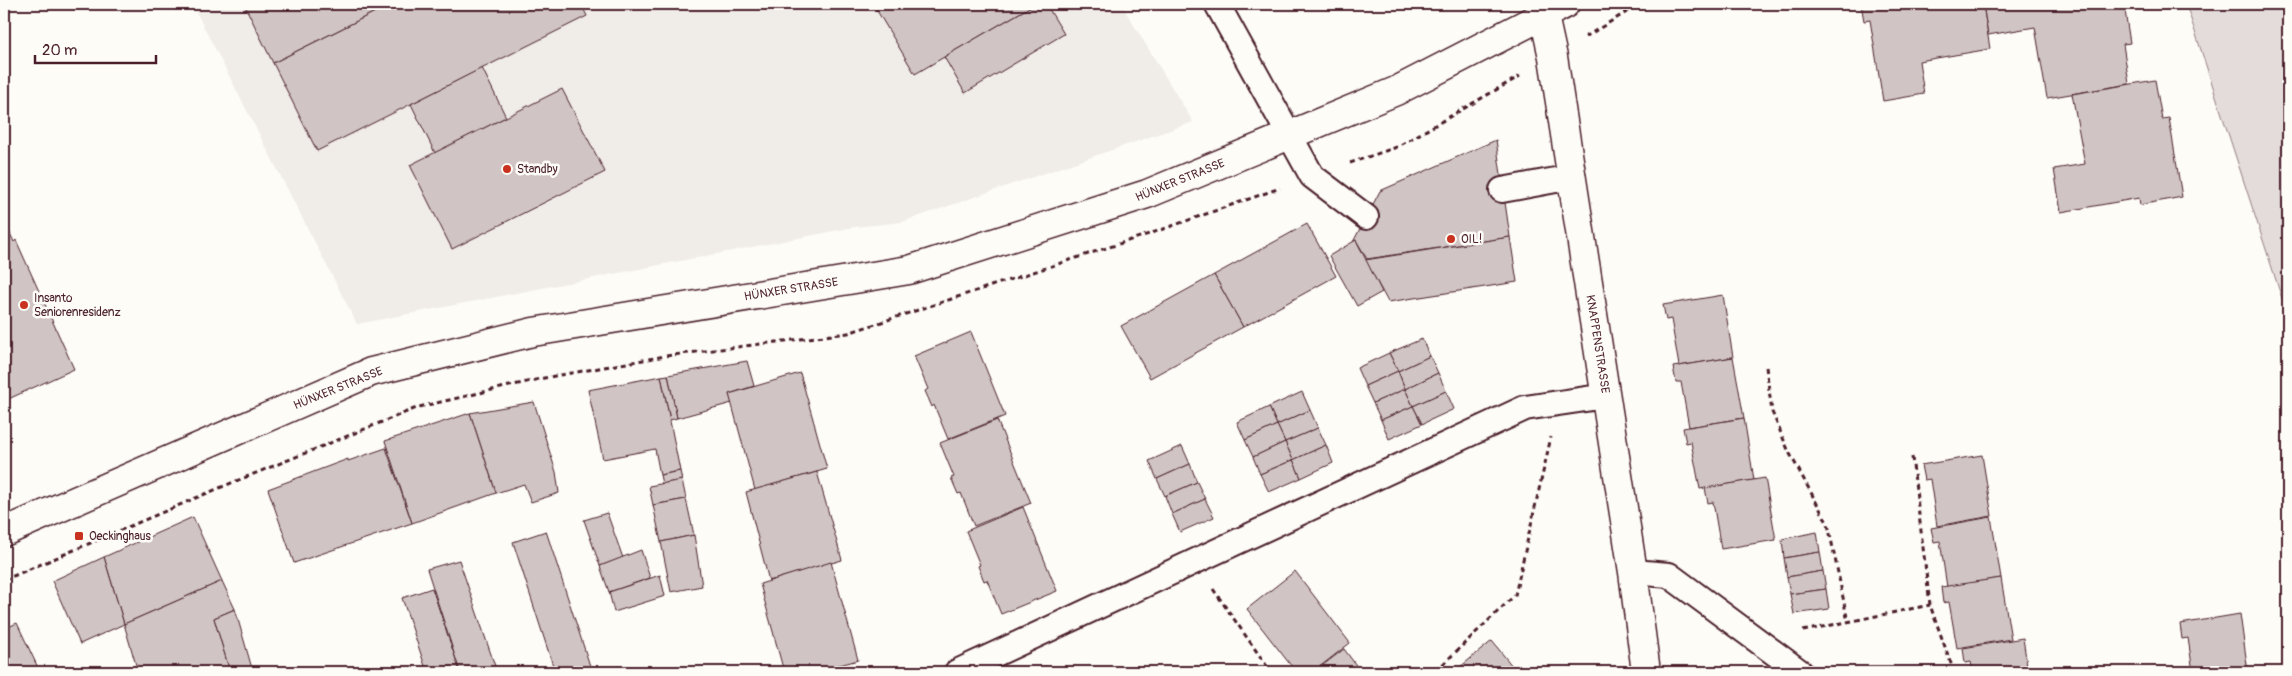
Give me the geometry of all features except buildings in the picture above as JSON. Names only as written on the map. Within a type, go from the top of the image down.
[{"type":"main road","name":"HÜNXER STRASSE","points":[[4,532],[371,372],[533,332],[909,270],[1147,194],[1396,91],[1555,10]]},
{"type":"main road","name":"KNAPPENSTRASSE","points":[[1555,10],[1553,57],[1633,572],[1646,672]]},
{"type":"lane","points":[[1217,4],[1312,176],[1366,217]]},
{"type":"lane","points":[[1502,190],[1572,177]]},
{"type":"lane","points":[[956,672],[1525,408],[1606,396]]},
{"type":"lane","points":[[1633,572],[1669,575],[1800,672]]},
{"type":"path","points":[[1766,367],[1772,412],[1789,452],[1828,524],[1848,622]]},
{"type":"path","points":[[1440,672],[1439,668],[1515,595],[1559,403]]},
{"type":"path","points":[[1912,457],[1930,605],[1954,672]]},
{"type":"path","points":[[1195,562],[1271,672]]},
{"type":"path","points":[[1759,640],[1930,605]]},
{"type":"shaded area","points":[[192,4],[1121,4],[1193,122],[902,222],[854,227],[357,324]]},
{"type":"shaded area","points":[[2186,4],[2288,4],[2288,317]]},
{"type":"place","name":"Standby","points":[[507,169]]},
{"type":"place","name":"OIL!","points":[[1451,239]]},
{"type":"place","name":"Insanto Seniorenresidenz","points":[[24,305]]},
{"type":"place","name":"Oeckinghaus","points":[[79,536]]}]
